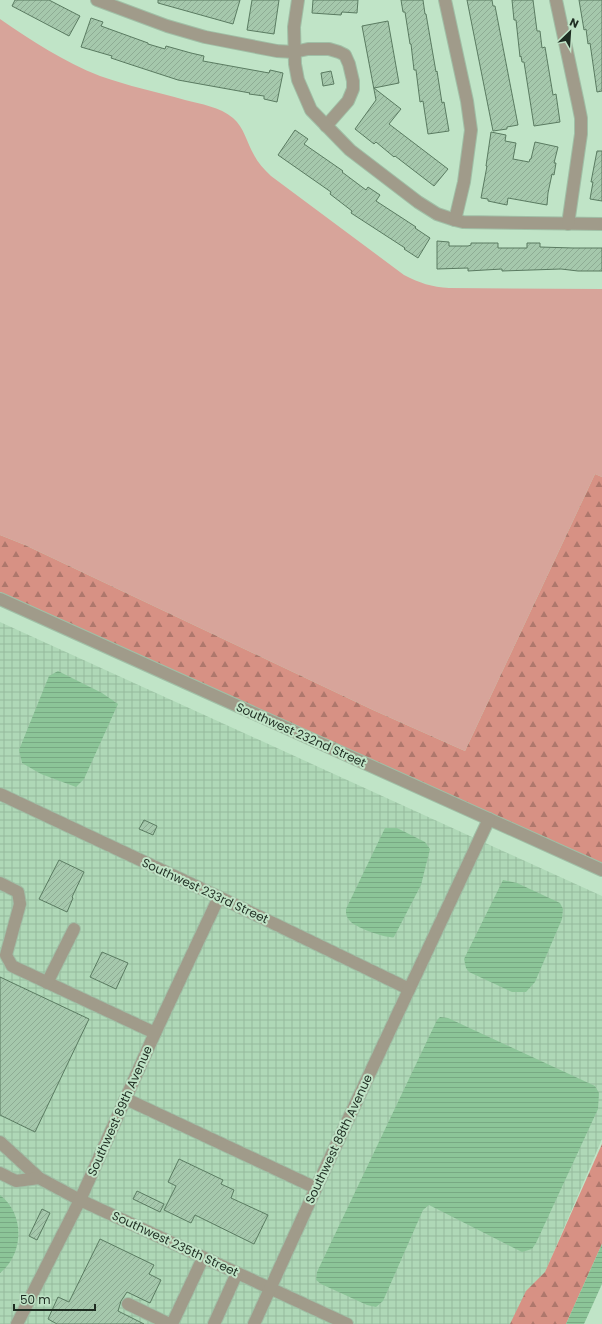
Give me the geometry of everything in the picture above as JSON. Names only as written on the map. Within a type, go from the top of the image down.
[{"type":"street","points":[[96,0],[109,2],[190,34],[265,49],[294,52],[308,49],[333,49],[345,55],[353,81],[352,93],[346,104],[326,126]]},
{"type":"street","points":[[298,0],[294,26],[295,64],[298,80],[311,110],[350,150],[418,202],[437,214],[455,220],[472,223],[602,224]]},
{"type":"street","points":[[445,0],[467,101],[471,130],[464,182],[455,220]]},
{"type":"street","points":[[556,0],[581,118],[568,224]]},
{"type":"street","name":"Southwest 232nd Street","points":[[0,599],[602,870]]},
{"type":"street","name":"Southwest 233rd Street","points":[[0,794],[219,897],[409,989]]},
{"type":"street","name":"Southwest 88th Avenue","points":[[254,1324],[316,1188],[489,820]]},
{"type":"street","points":[[0,884],[18,892],[20,904],[6,955],[12,966],[155,1033]]},
{"type":"street","name":"Southwest 89th Avenue","points":[[17,1324],[80,1200],[155,1033],[219,897]]},
{"type":"street","points":[[47,983],[74,929]]},
{"type":"street","points":[[126,1100],[316,1188]]},
{"type":"street","name":"Southwest 235th Street","points":[[0,1142],[39,1178],[80,1200],[346,1324]]},
{"type":"street","points":[[0,1173],[16,1181],[39,1178]]},
{"type":"street","points":[[172,1324],[203,1258]]},
{"type":"street","points":[[214,1324],[237,1273]]},
{"type":"street","points":[[128,1304],[169,1324]]},
{"type":"shaded area","points":[[0,19],[48,50],[100,76],[121,83],[210,106],[228,114],[243,130],[256,158],[261,166],[271,176],[404,275],[415,280],[431,286],[449,288],[602,289],[602,477],[595,474],[465,751],[373,710],[25,545],[0,535]]},
{"type":"shaded area","points":[[0,622],[602,896],[602,1139],[523,1324],[0,1324]]},
{"type":"shaded area","points":[[58,671],[102,693],[118,704],[84,779],[76,787],[41,774],[22,763],[19,750],[49,676]]},
{"type":"shaded area","points":[[385,828],[397,828],[425,842],[430,849],[421,885],[394,937],[378,934],[358,926],[349,920],[346,912],[346,909]]},
{"type":"shaded area","points":[[503,880],[517,883],[560,903],[563,909],[562,919],[535,982],[526,992],[512,992],[469,972],[466,968],[464,959]]},
{"type":"shaded area","points":[[440,1017],[448,1018],[595,1086],[599,1093],[598,1109],[532,1249],[522,1252],[429,1205],[423,1210],[383,1301],[376,1307],[367,1305],[321,1284],[316,1280],[317,1272],[437,1020]]},
{"type":"shaded area","points":[[0,1195],[8,1203],[14,1213],[18,1234],[14,1255],[8,1265],[0,1273]]},
{"type":"shaded area","points":[[602,1244],[602,1284],[584,1324],[566,1324]]},
{"type":"green space","points":[[595,474],[602,477],[602,864],[0,592],[0,535],[25,545],[373,710],[465,751]]},
{"type":"green space","points":[[602,1144],[602,1244],[566,1324],[510,1324],[526,1291],[545,1272]]},
{"type":"building","points":[[15,0],[49,0],[80,16],[69,36],[12,6]]},
{"type":"building","points":[[158,0],[240,0],[233,24],[158,3]]},
{"type":"building","points":[[252,0],[279,0],[274,34],[247,30]]},
{"type":"building","points":[[313,0],[358,0],[357,13],[342,12],[341,15],[312,13]]},
{"type":"building","points":[[401,0],[423,0],[442,103],[444,102],[449,131],[428,134],[423,101],[420,102],[416,70],[414,70],[411,44],[405,12],[403,12]]},
{"type":"building","points":[[467,0],[492,0],[493,6],[495,6],[518,125],[507,127],[507,129],[493,131]]},
{"type":"building","points":[[512,0],[533,0],[537,31],[540,31],[542,48],[545,47],[553,95],[556,94],[560,122],[534,126],[524,62],[522,62],[521,56],[520,57]]},
{"type":"building","points":[[579,0],[602,0],[602,91],[597,92],[590,43],[588,44],[586,29],[584,30]]},
{"type":"building","points":[[91,18],[103,22],[101,26],[148,44],[165,49],[166,46],[204,56],[203,61],[269,73],[270,70],[283,73],[277,102],[264,99],[264,96],[178,80],[111,58],[112,56],[81,47]]},
{"type":"building","points":[[388,21],[399,83],[374,88],[401,109],[389,124],[448,169],[434,186],[376,142],[374,144],[355,129],[376,100],[362,26]]},
{"type":"building","points":[[331,71],[334,84],[323,86],[321,73]]},
{"type":"building","points":[[295,130],[308,139],[304,144],[343,171],[342,172],[366,190],[368,187],[380,195],[376,201],[430,238],[418,258],[351,213],[352,211],[330,194],[331,192],[278,155]]},
{"type":"building","points":[[491,132],[506,135],[505,141],[516,143],[513,159],[529,162],[535,142],[558,147],[554,163],[556,163],[554,175],[552,174],[547,205],[508,198],[507,205],[481,198]]},
{"type":"building","points":[[597,151],[602,151],[602,201],[590,199],[593,182],[591,182]]},
{"type":"building","points":[[437,241],[449,242],[449,246],[468,246],[471,245],[471,243],[498,243],[498,248],[527,248],[527,243],[540,243],[540,247],[602,248],[602,271],[561,269],[502,271],[502,269],[468,271],[468,268],[437,269]]},
{"type":"building","points":[[144,820],[157,826],[153,835],[139,829]]},
{"type":"building","points":[[59,860],[84,872],[72,897],[73,898],[67,912],[39,899]]},
{"type":"building","points":[[102,952],[128,963],[116,989],[90,977]]},
{"type":"building","points":[[0,977],[89,1019],[35,1132],[0,1115]]},
{"type":"building","points":[[179,1159],[223,1180],[221,1184],[234,1190],[231,1198],[268,1215],[254,1244],[195,1215],[191,1223],[164,1210],[176,1186],[168,1182]]},
{"type":"building","points":[[137,1191],[164,1204],[160,1212],[133,1199]]},
{"type":"building","points":[[42,1209],[50,1213],[37,1240],[29,1236]]},
{"type":"building","points":[[100,1239],[154,1265],[149,1274],[161,1280],[150,1303],[127,1292],[121,1301],[118,1311],[144,1324],[57,1324],[48,1319],[58,1297],[69,1302]]}]
